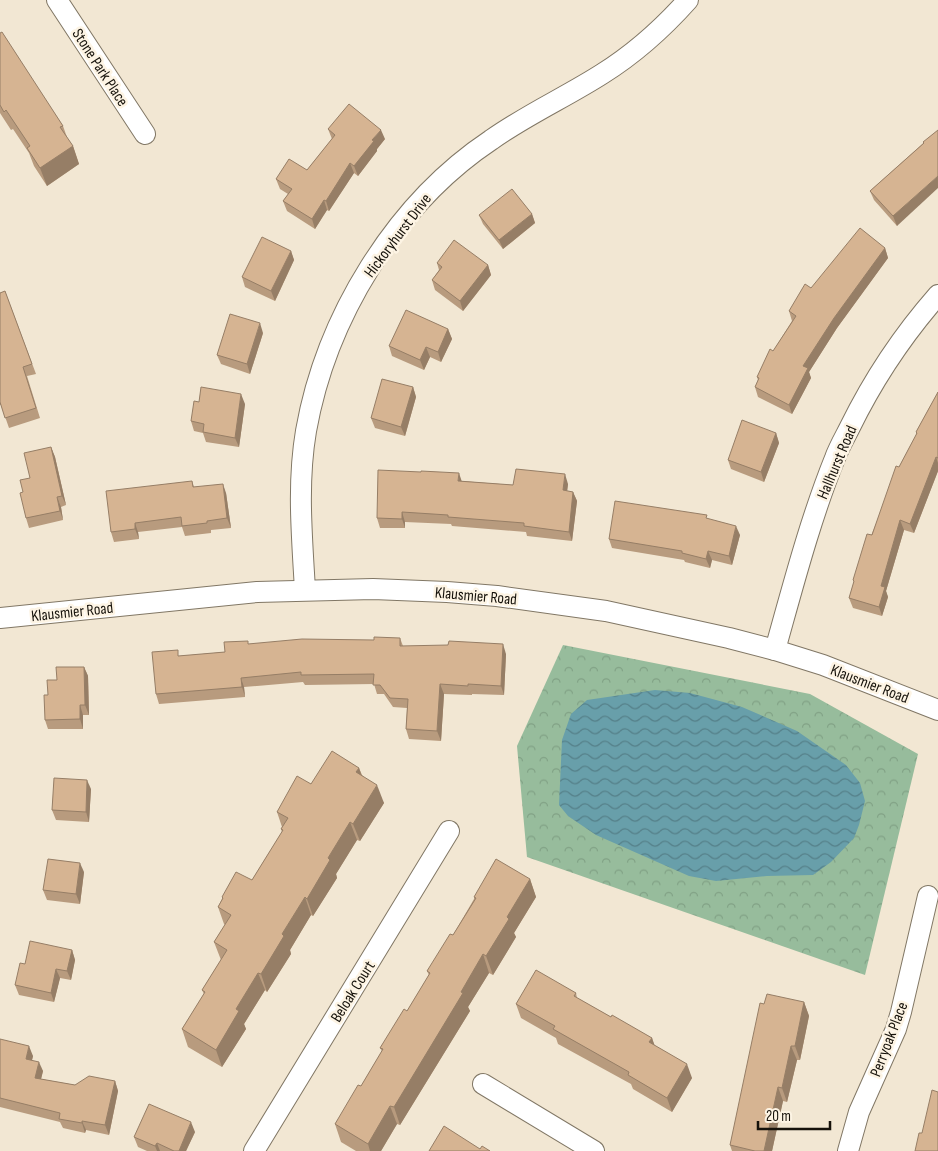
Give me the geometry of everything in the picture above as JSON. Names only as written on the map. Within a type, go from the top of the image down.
[{"type":"street","name":"Stone Park Place","points":[[57,0],[145,134]]},
{"type":"street","name":"Hickoryhurst Drive","points":[[305,590],[300,510],[306,431],[314,397],[335,335],[366,274],[404,220],[432,188],[459,164],[514,124],[583,85],[629,56],[666,23],[688,0]]},
{"type":"street","name":"Hallhurst Road","points":[[775,650],[814,514],[835,456],[866,397],[899,343],[938,295]]},
{"type":"street","name":"Klausmier Road","points":[[0,618],[257,592],[373,589],[497,596],[606,611],[729,638],[823,665],[938,710]]},
{"type":"street","name":"Beloak Court","points":[[254,1151],[449,831]]},
{"type":"street","name":"Perryoak Place","points":[[848,1151],[862,1105],[896,1029],[928,896]]},
{"type":"street","points":[[483,1084],[594,1151]]},
{"type":"green space","points":[[563,645],[810,694],[918,754],[865,975],[527,857],[517,746]]},
{"type":"water","points":[[655,690],[690,693],[742,707],[797,731],[846,765],[860,783],[865,801],[854,838],[831,862],[813,875],[767,876],[716,881],[689,876],[596,835],[568,816],[559,805],[562,740],[571,714],[587,700]]},
{"type":"building","points":[[2,32],[63,126],[60,127],[73,146],[40,168],[27,148],[30,146],[6,110],[4,112],[0,105],[0,33]]},
{"type":"building","points":[[349,104],[381,130],[354,166],[350,163],[312,219],[283,201],[292,189],[276,179],[289,159],[307,170],[335,135],[328,129]]},
{"type":"building","points":[[938,130],[938,176],[893,216],[870,191]]},
{"type":"building","points":[[512,189],[532,214],[499,240],[479,215]]},
{"type":"building","points":[[860,228],[885,248],[834,318],[803,366],[808,368],[789,405],[755,387],[759,378],[757,377],[770,349],[773,351],[796,316],[789,311],[805,284],[811,288]]},
{"type":"building","points":[[262,237],[291,251],[271,291],[242,277]]},
{"type":"building","points":[[454,240],[488,265],[460,301],[432,280],[442,267],[437,263]]},
{"type":"building","points":[[5,291],[32,364],[23,367],[36,408],[5,418],[0,402],[0,293]]},
{"type":"building","points":[[406,310],[448,329],[438,352],[426,347],[420,360],[389,346]]},
{"type":"building","points":[[230,314],[260,323],[247,364],[217,355]]},
{"type":"building","points":[[382,379],[413,387],[401,427],[371,418]]},
{"type":"building","points":[[201,387],[241,394],[235,438],[203,432],[204,424],[191,421],[194,401],[199,402]]},
{"type":"building","points":[[938,392],[938,458],[936,457],[910,524],[900,520],[881,586],[885,587],[879,607],[849,598],[867,534],[872,535],[896,466],[899,467]]},
{"type":"building","points":[[742,420],[776,433],[761,472],[728,460]]},
{"type":"building","points":[[51,447],[62,496],[57,497],[60,511],[26,518],[20,493],[23,492],[20,480],[30,478],[24,453]]},
{"type":"building","points":[[516,469],[565,474],[563,490],[573,492],[569,532],[524,526],[524,523],[448,517],[448,515],[402,512],[402,519],[377,518],[378,470],[459,473],[458,481],[513,485]]},
{"type":"building","points":[[192,481],[193,487],[223,484],[227,518],[182,526],[181,517],[135,523],[135,529],[111,532],[106,491]]},
{"type":"building","points":[[615,501],[707,515],[706,518],[736,526],[729,556],[708,551],[706,559],[682,553],[682,551],[609,539]]},
{"type":"building","points":[[374,637],[400,638],[400,646],[448,645],[449,641],[503,644],[501,686],[440,684],[437,731],[406,729],[408,699],[390,698],[380,685],[373,685],[374,674],[301,675],[301,672],[241,678],[242,687],[156,694],[152,652],[178,650],[178,656],[225,652],[224,642],[248,641],[248,644],[302,639],[374,640]]},
{"type":"building","points":[[56,667],[84,667],[85,705],[80,705],[80,719],[45,720],[44,695],[48,695],[47,680],[57,680]]},
{"type":"building","points":[[332,751],[359,768],[356,772],[377,785],[353,824],[350,822],[328,858],[330,860],[307,899],[305,897],[282,934],[284,936],[261,974],[258,973],[236,1009],[239,1011],[216,1050],[182,1029],[205,992],[202,990],[227,950],[214,942],[231,915],[218,907],[236,872],[252,880],[283,830],[281,829],[288,818],[277,812],[297,776],[311,784]]},
{"type":"building","points":[[54,778],[87,780],[86,812],[52,810]]},
{"type":"building","points":[[48,859],[80,863],[76,894],[43,890]]},
{"type":"building","points":[[496,859],[530,879],[507,917],[509,919],[486,956],[483,954],[461,992],[463,993],[394,1107],[390,1106],[368,1144],[335,1124],[358,1085],[361,1086],[383,1049],[380,1048],[404,1009],[407,1011],[430,973],[427,971],[450,934],[453,935],[476,898],[474,897]]},
{"type":"building","points":[[30,941],[72,950],[67,971],[56,969],[51,993],[15,985],[20,963],[25,964]]},
{"type":"building","points":[[536,970],[576,993],[574,996],[652,1038],[649,1042],[687,1064],[667,1098],[628,1075],[629,1072],[553,1029],[555,1026],[516,1004]]},
{"type":"building","points":[[767,994],[804,1002],[795,1046],[791,1046],[782,1088],[778,1087],[764,1151],[755,1151],[730,1145],[760,1003],[764,1004]]},
{"type":"building","points":[[0,1039],[29,1046],[26,1059],[39,1062],[35,1078],[75,1085],[89,1076],[115,1081],[105,1125],[59,1119],[60,1113],[0,1098]]},
{"type":"building","points":[[932,1090],[938,1092],[938,1151],[915,1151],[919,1133],[922,1133]]},
{"type":"building","points":[[149,1104],[191,1122],[179,1151],[174,1151],[157,1143],[155,1146],[134,1137]]},
{"type":"building","points":[[444,1126],[480,1149],[482,1146],[490,1151],[429,1151]]}]
